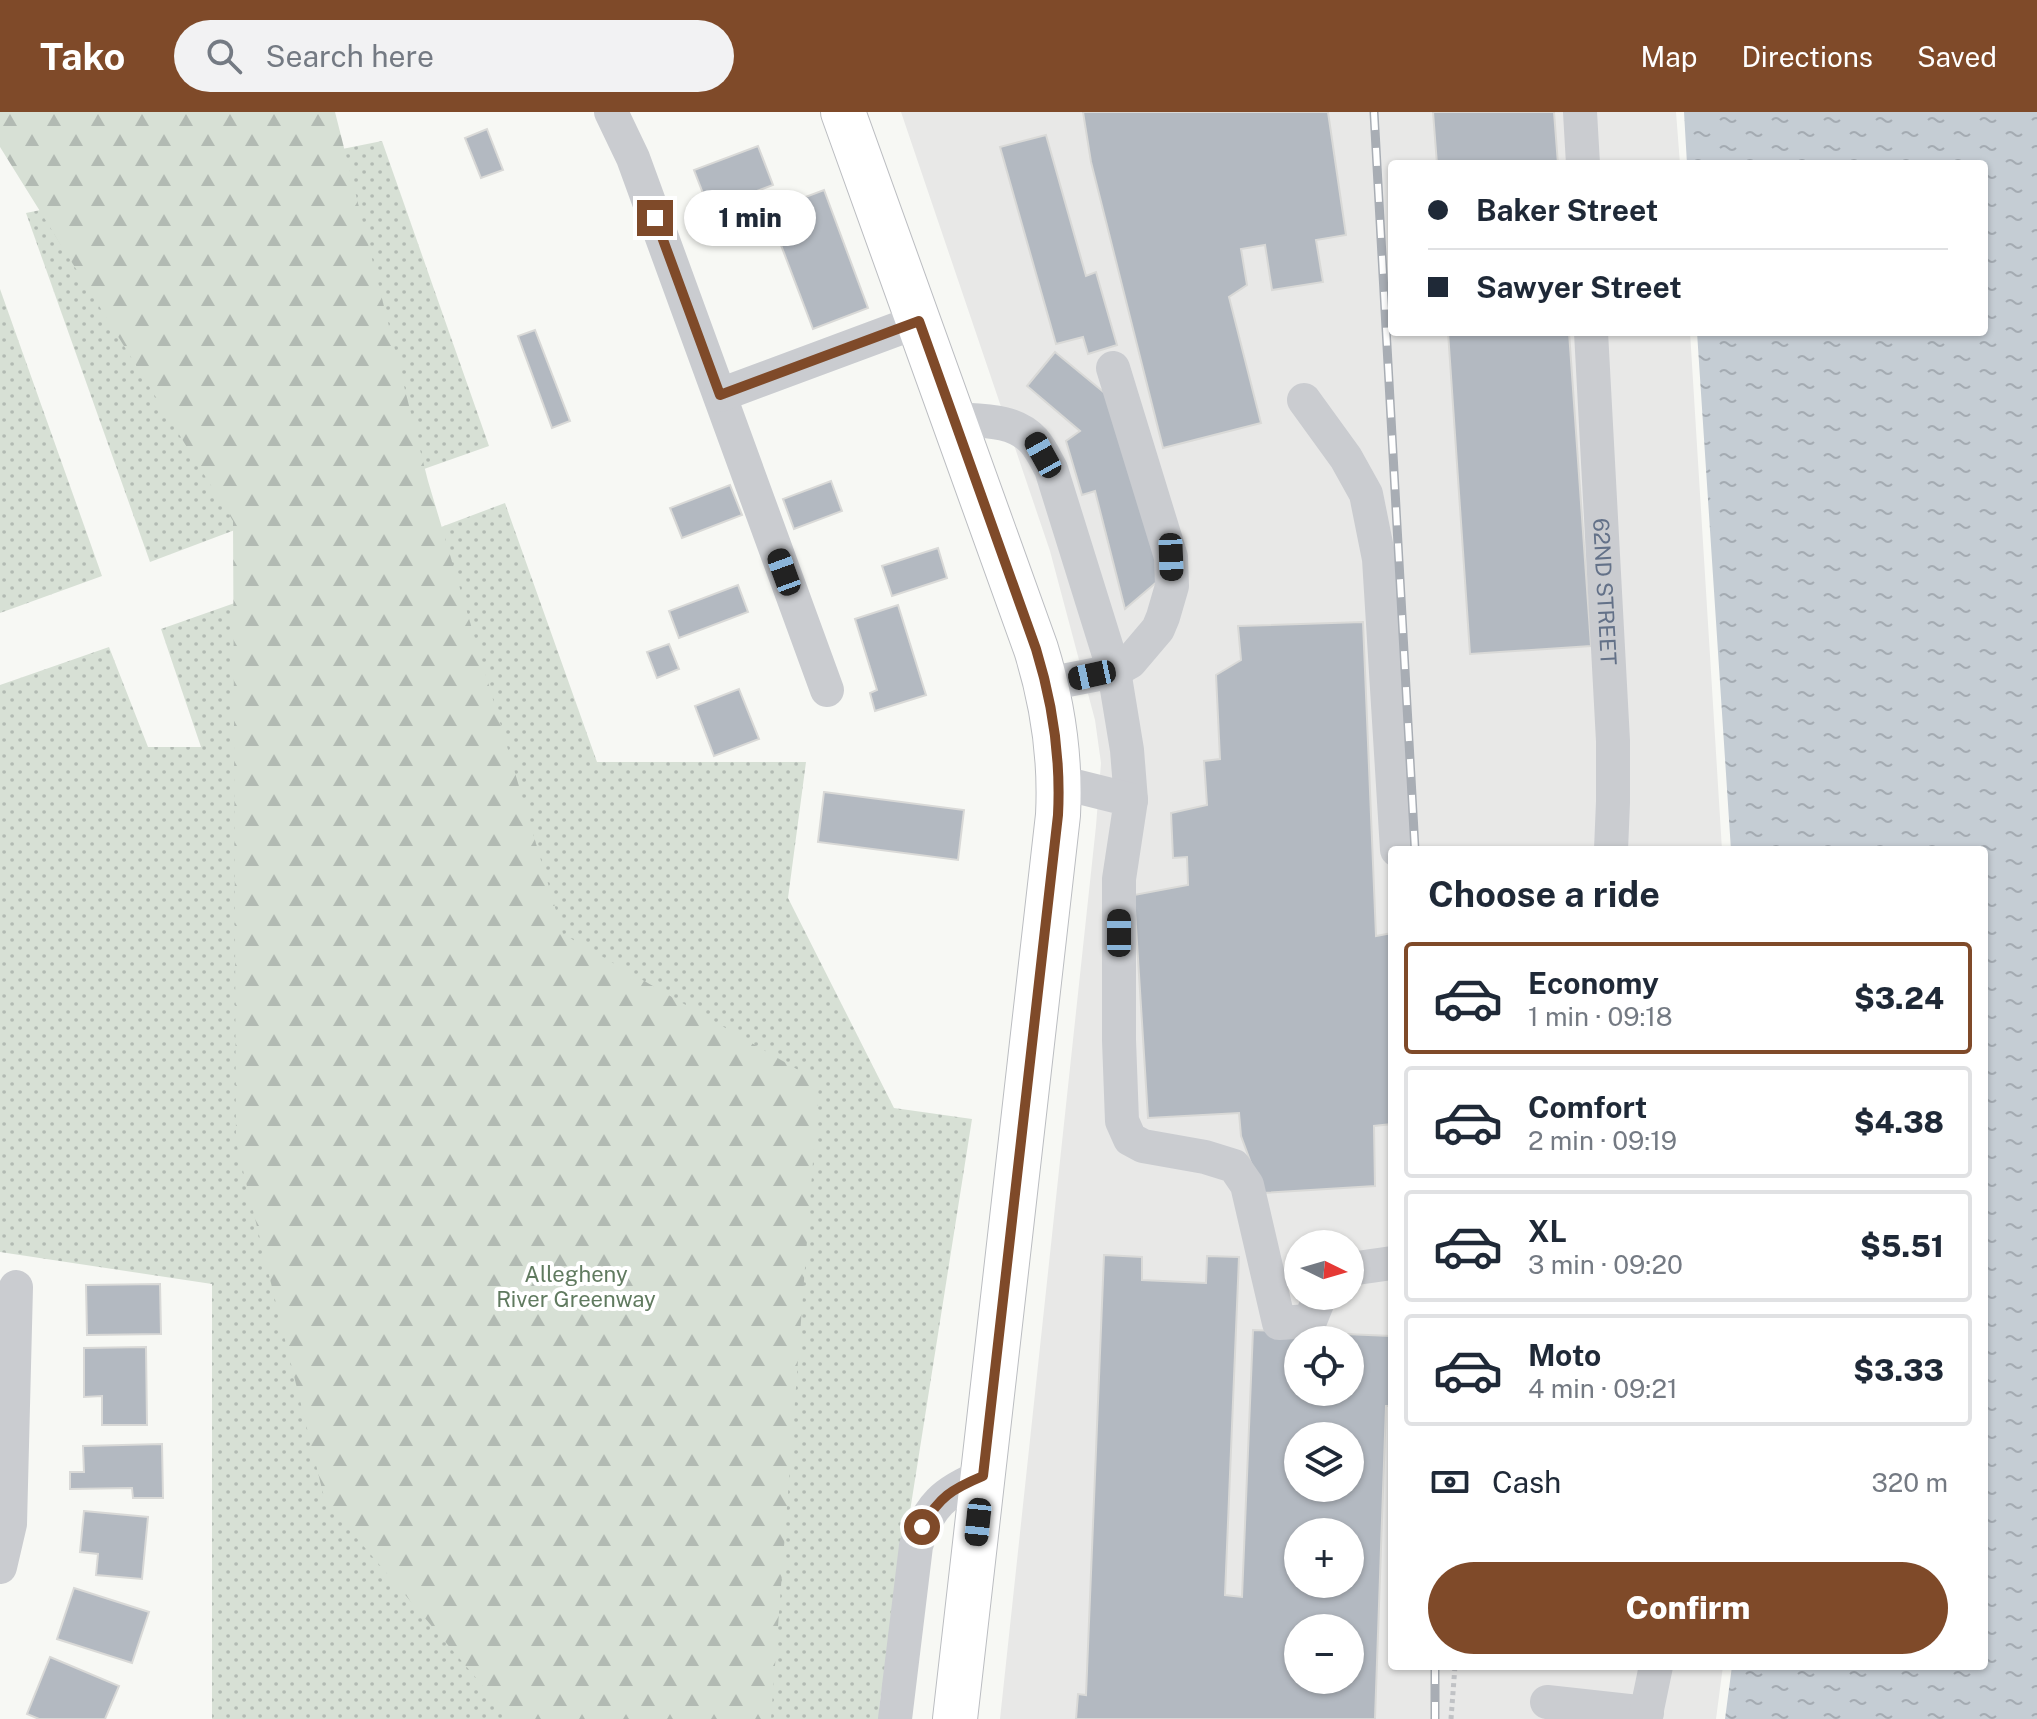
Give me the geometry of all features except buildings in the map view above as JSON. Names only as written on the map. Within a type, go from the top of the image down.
[{"type":"highway","points":[[843,112],[1047,684],[1054,718],[1059,782],[1058,815],[955,1719]]},
{"type":"street","points":[[611,112],[633,158],[827,690]]},
{"type":"street","points":[[1580,112],[1583,160]]},
{"type":"street","points":[[720,395],[919,321]]},
{"type":"street","name":"62ND STREET","points":[[1591,336],[1613,741],[1611,846]]},
{"type":"street","points":[[1047,684],[1114,671],[1130,662],[1158,629],[1172,586],[1171,557],[1113,368]]},
{"type":"street","points":[[1304,400],[1346,458],[1366,494],[1379,559],[1397,846]]},
{"type":"street","points":[[954,419],[1000,423],[1018,428],[1035,441],[1051,469],[1114,671],[1127,750],[1131,800],[1119,879],[1122,1121],[1130,1139],[1143,1146],[1205,1157],[1234,1166],[1247,1185],[1279,1323],[1310,1321],[1314,1310]]},
{"type":"street","points":[[1059,782],[1131,800]]},
{"type":"street","points":[[1364,1267],[1388,1264]]},
{"type":"street","points":[[0,1567],[10,1524],[16,1287]]},
{"type":"street","points":[[895,1719],[916,1546],[922,1527],[932,1509],[947,1494],[983,1476]]},
{"type":"street","points":[[1547,1702],[1646,1716],[1655,1670]]},
{"type":"path","points":[[1451,1719],[1455,1670]]},
{"type":"shaded area","points":[[901,112],[1676,112],[1680,160],[1388,160],[1388,336],[1690,336],[1722,846],[1388,846],[1388,1670],[1722,1670],[1716,1719],[1000,1719],[1101,763],[1095,720],[1050,551]]},
{"type":"green space","points":[[0,112],[335,112],[428,481],[563,934],[819,1082],[771,1719],[511,1719],[325,1501],[236,1142],[233,521],[0,147]]},
{"type":"green space","points":[[382,141],[489,446],[342,498],[228,172]]},
{"type":"green space","points":[[180,181],[296,507],[150,562],[26,213]]},
{"type":"green space","points":[[0,289],[102,576],[0,613]]},
{"type":"green space","name":"Allegheny River Greenway","points":[[505,503],[597,762],[806,762],[788,898],[894,1108],[972,1119],[879,1719],[212,1719],[212,1284],[0,1252],[0,685],[109,647],[148,747],[201,747],[161,629]]},
{"type":"water","points":[[1684,112],[2037,112],[2037,1719],[1725,1719],[1731,1670],[1988,1670],[1988,846],[1731,846],[1697,336],[1988,336],[1988,160],[1687,160]]},
{"type":"railway","points":[[1374,112],[1415,846]]},
{"type":"railway","points":[[1435,1670],[1435,1719]]},
{"type":"route","points":[[655,218],[720,395],[919,321],[1036,649],[1054,718],[1058,752],[1058,815],[983,1476],[947,1494],[932,1509],[922,1527]]}]
